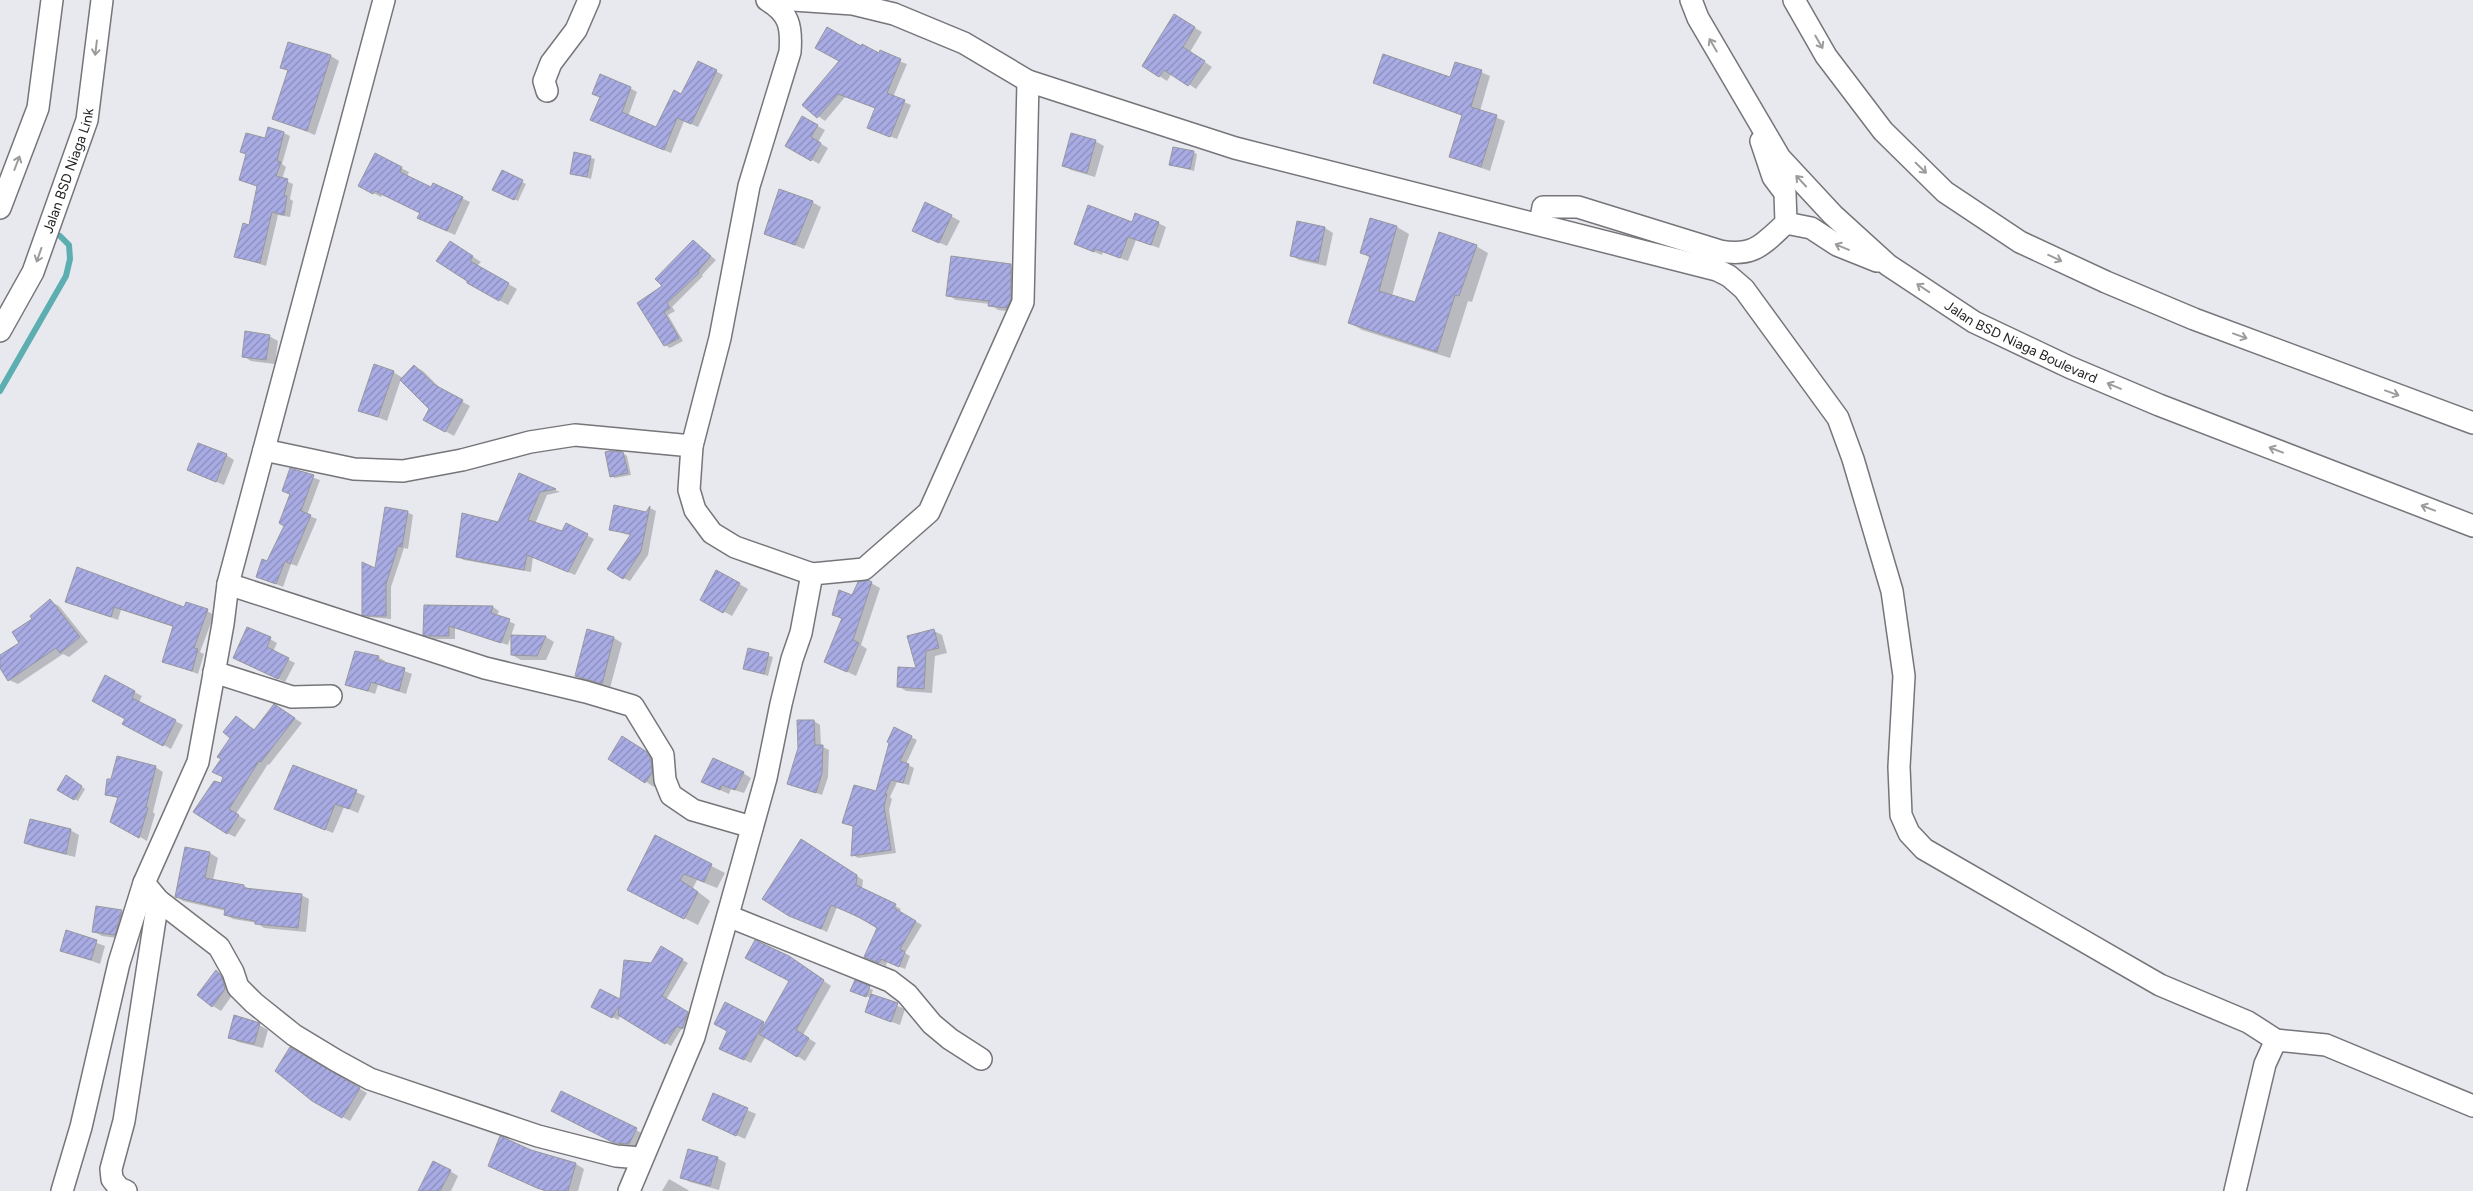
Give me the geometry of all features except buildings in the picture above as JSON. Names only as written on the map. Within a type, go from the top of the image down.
[{"type":"street","points":[[0,208],[38,108],[52,0]]},
{"type":"street","name":"Jalan BSD Niaga Link","points":[[0,331],[33,272],[87,120],[102,0]]},
{"type":"street","points":[[62,1191],[81,1127],[119,963],[144,883],[198,762],[228,584],[384,0]]},
{"type":"street","points":[[547,91],[544,81],[551,62],[576,30],[589,0]]},
{"type":"street","points":[[767,0],[786,15],[792,34],[790,52],[749,186],[720,338],[692,446],[689,490],[694,510],[712,532],[735,547],[812,574],[864,569],[929,512],[1023,302],[1028,81]]},
{"type":"street","points":[[793,0],[853,4],[894,14],[964,43],[1028,81],[1235,148],[1540,224],[1717,270],[1729,276],[1744,289],[1838,418],[1856,467],[1892,591],[1904,676],[1899,766],[1901,815],[1914,839],[1924,849],[1940,859],[2160,985],[2248,1022],[2276,1040],[2326,1045],[2473,1106]]},
{"type":"street","name":"Jalan BSD Niaga Boulevard","points":[[1691,0],[1698,18],[1780,158],[1833,215],[1888,264],[1974,322],[2069,367],[2159,404],[2473,526]]},
{"type":"street","points":[[1794,0],[1826,56],[1883,131],[1945,192],[2020,242],[2106,282],[2194,319],[2473,423]]},
{"type":"street","points":[[1750,108],[1772,177],[1785,192],[1786,224]]},
{"type":"street","points":[[1540,224],[1543,207],[1578,207],[1720,251],[1738,254],[1757,249],[1786,224],[1811,228],[1837,245],[1888,264]]},
{"type":"street","points":[[264,450],[354,469],[403,471],[462,460],[530,442],[575,435],[692,446]]},
{"type":"street","points":[[629,1191],[641,1158],[694,1037],[766,778],[785,686],[800,633],[812,574]]},
{"type":"street","points":[[228,584],[485,668],[586,692],[633,706],[663,755],[666,780],[671,795],[693,810],[752,827]]},
{"type":"street","points":[[214,672],[292,697],[331,696]]},
{"type":"street","points":[[144,883],[158,900],[219,947],[233,972],[238,987],[254,1003],[294,1035],[370,1079],[557,1141],[616,1156],[641,1158]]},
{"type":"street","points":[[126,1191],[119,1188],[112,1179],[111,1169],[124,1122],[158,900]]},
{"type":"street","points":[[728,916],[890,981],[908,994],[932,1024],[950,1039],[980,1059]]},
{"type":"street","points":[[2235,1191],[2265,1064],[2276,1040]]},
{"type":"waterway","points":[[0,391],[66,276],[70,259],[69,245],[60,236]]}]
